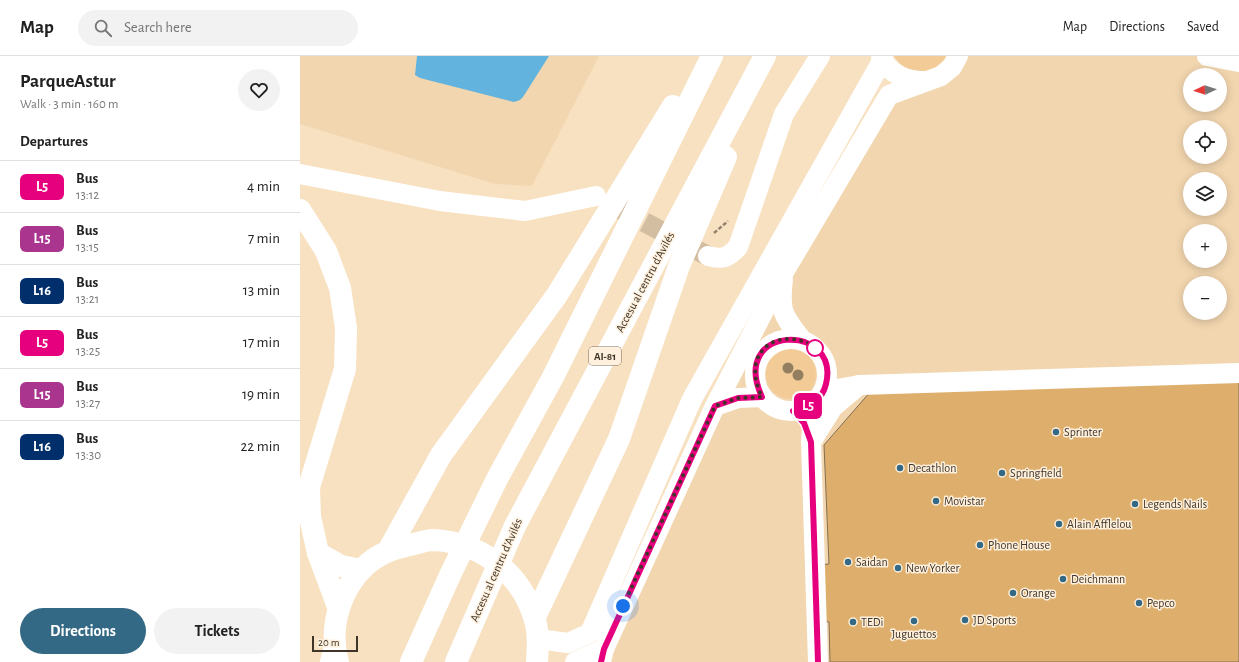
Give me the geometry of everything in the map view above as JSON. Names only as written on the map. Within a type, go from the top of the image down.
[{"type":"main road","points":[[388,551],[441,455],[557,295],[704,56]]},
{"type":"main road","points":[[411,662],[451,573],[498,477],[553,376],[712,56]]},
{"type":"main road","name":"Accesu al centru d'Avilés","points":[[456,662],[515,526],[765,56]]},
{"type":"main road","points":[[534,617],[619,439],[679,266],[768,56]]},
{"type":"main road","points":[[300,210],[326,251],[340,288],[346,328],[345,369],[309,487],[310,517],[318,553],[338,607]]},
{"type":"main road","points":[[334,658],[338,607],[348,587],[360,570],[388,551],[431,540],[455,543],[475,548],[494,560],[519,584],[534,617],[538,639],[537,662]]},
{"type":"main road","points":[[318,553],[341,566],[360,570]]},
{"type":"street","points":[[708,256],[718,259],[729,257],[738,247],[784,114],[820,56]]},
{"type":"street","points":[[574,662],[602,655],[715,406],[784,272],[889,96],[941,76],[952,67],[958,56]]},
{"type":"street","points":[[1207,56],[1239,62]]},
{"type":"street","points":[[538,639],[568,643],[590,633],[692,399],[882,58],[892,71],[904,79],[918,82],[927,81]]},
{"type":"street","points":[[300,174],[440,201],[525,211],[596,196]]},
{"type":"street","points":[[784,272],[780,302],[786,320],[802,340],[815,347],[826,365],[827,379],[819,398],[811,442],[818,662]]},
{"type":"street","points":[[802,340],[790,339],[779,341],[762,350],[756,363],[755,376],[757,388],[762,397],[770,405],[780,409],[793,411],[819,398],[860,385],[1239,373]]},
{"type":"street","points":[[811,442],[833,407],[860,385]]},
{"type":"street","points":[[715,406],[738,398],[762,397]]},
{"type":"street","points":[[793,411],[804,423],[811,442]]},
{"type":"shaded area","points":[[300,56],[599,56],[532,186],[495,184],[300,124]]},
{"type":"shaded area","points":[[894,56],[946,56],[941,63],[934,68],[920,72],[906,68],[899,63]]},
{"type":"shaded area","points":[[958,56],[1207,56],[1239,62],[1239,662],[601,662],[715,406],[889,95]]},
{"type":"shaded area","points":[[786,349],[796,349],[809,356],[816,369],[816,379],[809,392],[796,399],[786,399],[777,395],[770,388],[766,379],[766,369],[770,360],[777,353]]},
{"type":"water","points":[[417,56],[549,56],[523,97],[514,102],[420,78],[415,75]]},
{"type":"building","points":[[1239,378],[1239,662],[830,662],[829,622],[819,621],[817,565],[829,564],[824,445],[871,391]]},
{"type":"tunnel","points":[[618,208],[708,256]]},
{"type":"bus line","name":"L5","points":[[601,662],[604,649],[715,406],[738,398],[762,397],[757,388],[755,376],[756,363],[762,350],[770,344],[790,339],[802,340],[815,347],[826,365],[827,379],[824,391],[820,398],[814,404],[793,411],[804,423],[811,442],[818,662]]},
{"type":"place","name":"Sprinter","points":[[1056,432]]},
{"type":"place","name":"Decathlon","points":[[900,468]]},
{"type":"place","name":"Springfield","points":[[1002,473]]},
{"type":"place","name":"Movistar","points":[[936,501]]},
{"type":"place","name":"Legends Nails","points":[[1135,504]]},
{"type":"place","name":"Alain Afflelou","points":[[1059,524]]},
{"type":"place","name":"Phone House","points":[[980,545]]},
{"type":"place","name":"Saidan","points":[[848,562]]},
{"type":"place","name":"New Yorker","points":[[898,568]]},
{"type":"place","name":"Deichmann","points":[[1063,579]]},
{"type":"place","name":"Orange","points":[[1013,593]]},
{"type":"place","name":"Pepco","points":[[1139,603]]},
{"type":"place","name":"JD Sports","points":[[965,620]]},
{"type":"place","name":"Juguettos","points":[[914,621]]},
{"type":"place","name":"TEDi","points":[[853,622]]},
{"type":"route","points":[[623,606],[715,406],[738,398],[762,397],[757,388],[755,376],[756,363],[762,350],[770,344],[790,339],[802,340],[815,348]]}]
